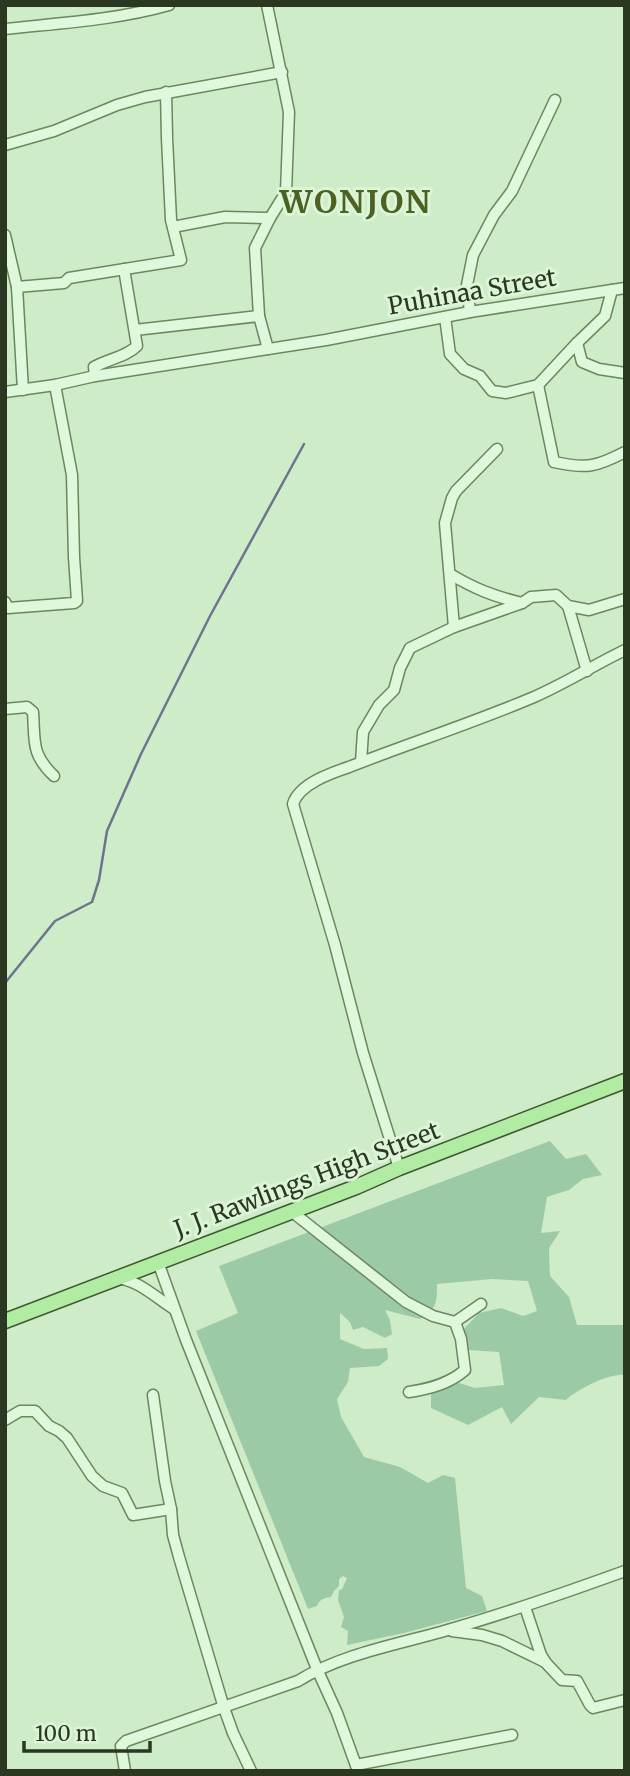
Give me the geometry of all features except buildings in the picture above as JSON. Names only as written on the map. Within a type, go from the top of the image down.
[{"type":"main road","name":"J. J. Rawlings High Street","points":[[5,1321],[625,1081]]},
{"type":"street","points":[[5,29],[106,18],[169,5]]},
{"type":"street","points":[[267,5],[289,112],[286,192],[255,248],[259,316],[268,349]]},
{"type":"street","points":[[5,145],[54,131],[117,105],[166,92],[282,72]]},
{"type":"street","points":[[17,287],[64,283],[69,278],[181,260],[171,220],[166,92]]},
{"type":"street","points":[[470,313],[467,285],[472,255],[494,215],[512,191],[555,100]]},
{"type":"street","points":[[173,227],[225,217],[270,218]]},
{"type":"street","points":[[5,235],[17,287],[23,390]]},
{"type":"street","points":[[94,376],[94,367],[131,352],[137,346],[124,269]]},
{"type":"street","name":"Puhinaa Street","points":[[5,392],[625,288]]},
{"type":"street","points":[[445,317],[450,354],[464,369],[480,376],[492,391],[506,393],[538,385],[605,316],[612,290]]},
{"type":"street","points":[[135,330],[259,316]]},
{"type":"street","points":[[577,342],[582,362],[599,369],[625,373]]},
{"type":"street","points":[[5,602],[8,608],[78,601],[72,475],[55,385]]},
{"type":"street","points":[[538,385],[554,462],[575,466],[601,464],[625,452]]},
{"type":"street","points":[[454,627],[445,523],[456,491],[497,449]]},
{"type":"street","points":[[450,575],[494,597],[522,603]]},
{"type":"street","points":[[361,762],[363,732],[379,705],[394,690],[400,668],[410,648],[454,627],[522,603],[531,597],[556,595],[568,606],[587,671]]},
{"type":"street","points":[[568,606],[589,610],[625,599]]},
{"type":"street","points":[[399,1168],[363,1053],[335,945],[293,804],[295,796],[320,778],[466,725],[546,691],[625,650]]},
{"type":"street","points":[[5,709],[27,707],[33,712],[35,749],[43,765],[54,776]]},
{"type":"street","points":[[291,1211],[405,1302],[433,1316],[455,1322],[481,1304]]},
{"type":"street","points":[[158,1262],[174,1309],[357,1768],[512,1735]]},
{"type":"street","points":[[116,1278],[141,1286],[174,1309]]},
{"type":"street","points":[[409,1392],[455,1379],[465,1370],[461,1339],[455,1322]]},
{"type":"street","points":[[153,1395],[173,1535],[191,1604],[224,1708],[251,1771]]},
{"type":"street","points":[[5,1420],[20,1411],[35,1411],[49,1426],[67,1438],[92,1476],[103,1486],[122,1493],[133,1515],[171,1509]]},
{"type":"street","points":[[125,1771],[121,1746],[125,1741],[298,1681],[317,1669],[525,1607],[625,1571]]},
{"type":"street","points":[[525,1607],[545,1663],[562,1680],[579,1683],[591,1707],[625,1700]]},
{"type":"street","points":[[449,1630],[492,1638],[545,1663]]},
{"type":"green space","points":[[550,1141],[566,1159],[586,1154],[602,1175],[583,1179],[569,1190],[547,1197],[541,1233],[560,1231],[549,1248],[550,1276],[569,1297],[577,1325],[625,1325],[625,1375],[594,1383],[566,1400],[539,1397],[511,1424],[502,1407],[468,1425],[431,1408],[431,1394],[459,1383],[475,1388],[504,1385],[499,1352],[468,1350],[463,1330],[479,1313],[501,1308],[523,1316],[537,1311],[528,1281],[492,1279],[437,1284],[435,1304],[430,1312],[420,1319],[385,1310],[392,1334],[385,1338],[363,1327],[353,1330],[350,1322],[340,1313],[340,1339],[364,1349],[387,1348],[388,1359],[379,1366],[350,1368],[348,1382],[337,1399],[341,1417],[364,1457],[400,1467],[428,1483],[443,1475],[455,1478],[466,1588],[482,1596],[487,1611],[347,1645],[348,1631],[341,1627],[344,1617],[338,1600],[339,1590],[347,1578],[343,1576],[339,1579],[339,1586],[331,1597],[322,1599],[317,1606],[308,1609],[196,1331],[238,1313],[219,1266]]},
{"type":"waterway","points":[[5,983],[55,921],[92,902],[99,880],[107,831],[141,754],[210,616],[304,444]]},
{"type":"district","name":"WONJON","points":[[356,202]]}]
